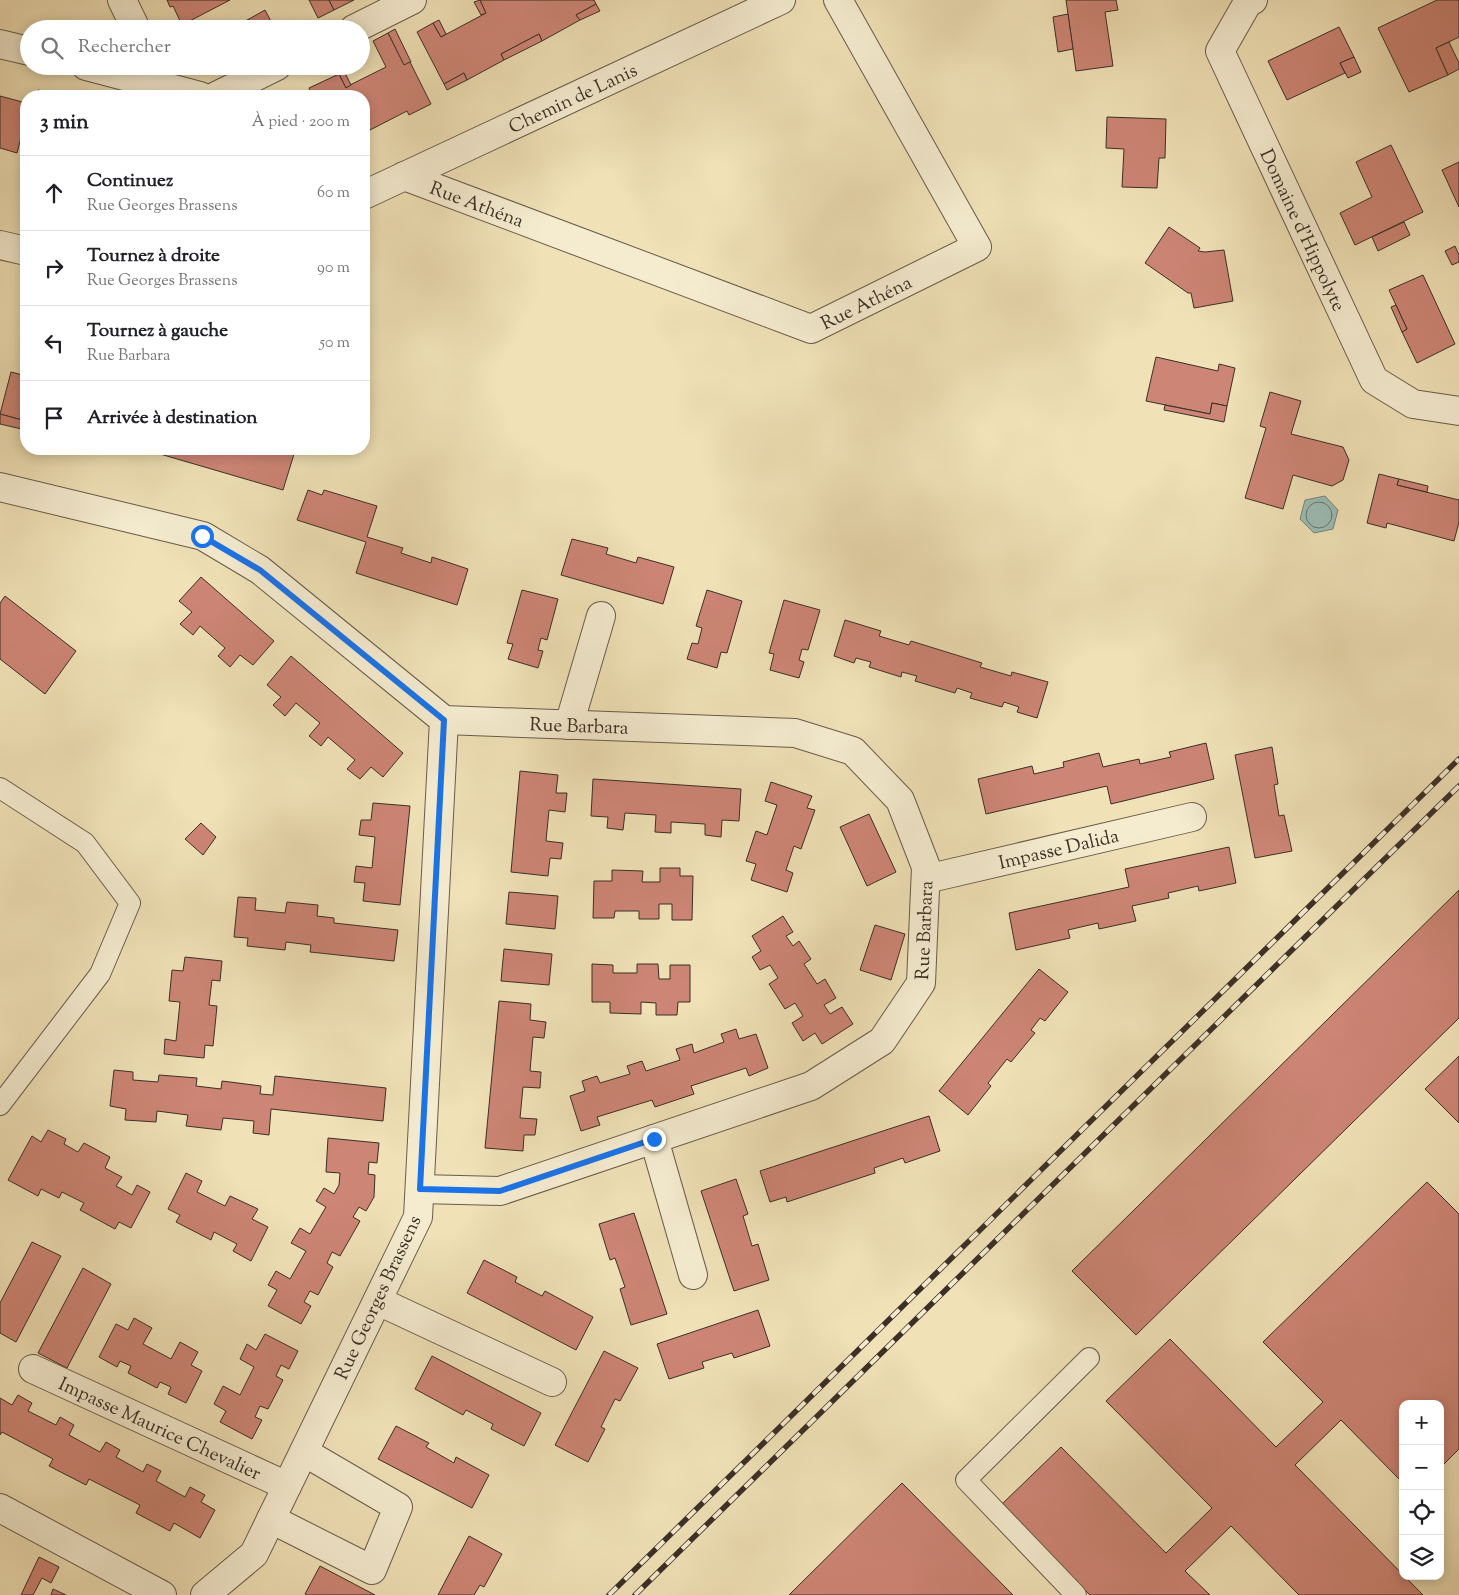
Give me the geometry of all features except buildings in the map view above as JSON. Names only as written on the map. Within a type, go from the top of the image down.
[{"type":"street","points":[[122,0],[132,20]]},
{"type":"street","points":[[370,21],[412,0]]},
{"type":"street","name":"Chemin de Lanis","points":[[370,192],[781,0]]},
{"type":"street","name":"Rue Athéna","points":[[404,176],[812,329],[977,247],[838,0]]},
{"type":"street","name":"Domaine d'Hippolyte","points":[[1253,0],[1248,2],[1220,51],[1374,380],[1413,404],[1459,410]]},
{"type":"street","points":[[0,44],[20,49]]},
{"type":"street","points":[[147,75],[160,77],[187,90]]},
{"type":"street","points":[[228,90],[259,75]]},
{"type":"street","points":[[0,245],[20,250]]},
{"type":"street","points":[[0,487],[202,536],[260,570],[444,720]]},
{"type":"street","points":[[568,725],[601,616]]},
{"type":"street","name":"Rue Barbara","points":[[420,1189],[500,1191],[811,1086],[882,1040],[921,983],[926,867],[900,800],[853,751],[794,733],[444,720]]},
{"type":"street","name":"Rue Georges Brassens","points":[[204,1595],[254,1554],[418,1217],[444,720]]},
{"type":"street","name":"Impasse Dalida","points":[[926,880],[1192,817]]},
{"type":"street","points":[[654,1139],[693,1275]]},
{"type":"street","points":[[378,1301],[552,1382]]},
{"type":"street","name":"Impasse Maurice Chevalier","points":[[33,1369],[287,1486]]},
{"type":"street","points":[[271,1519],[372,1570],[398,1507],[304,1452]]},
{"type":"street","points":[[0,1508],[162,1595]]},
{"type":"lane","points":[[0,788],[85,843],[130,903],[100,974],[0,1105]]},
{"type":"lane","points":[[1076,1595],[966,1480],[1088,1358]]},
{"type":"water","points":[[1325,496],[1338,510],[1333,529],[1314,533],[1300,519],[1305,500]]},
{"type":"railway","points":[[609,1595],[1459,759]]},
{"type":"railway","points":[[635,1595],[1459,786]]},
{"type":"route","points":[[202,536],[260,570],[444,720],[420,1189],[500,1191],[654,1139]]}]
